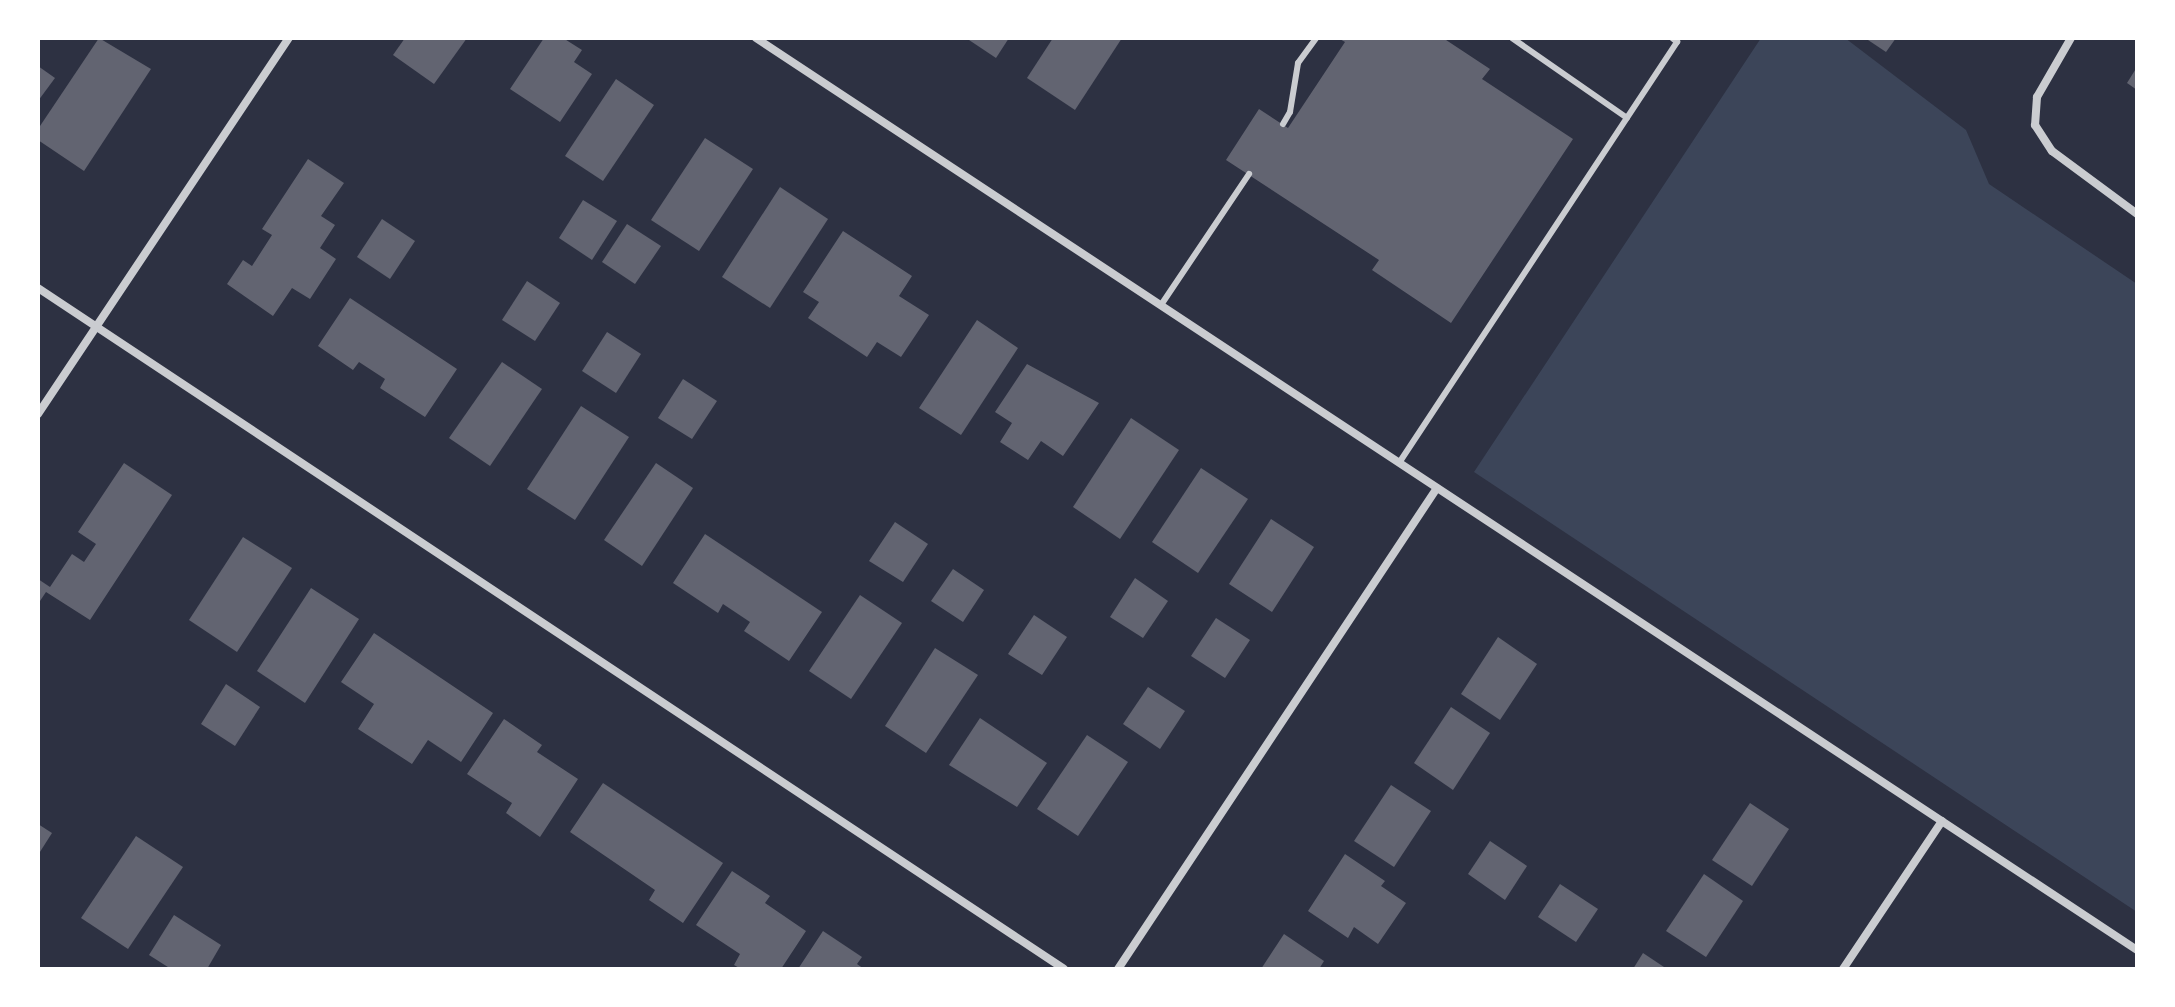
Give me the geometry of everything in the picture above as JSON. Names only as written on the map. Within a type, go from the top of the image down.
[{"type":"street","points":[[38,414],[289,38]]},
{"type":"street","points":[[756,38],[2137,950]]},
{"type":"street","points":[[2071,38],[2037,97],[2035,125],[2052,151],[2082,177],[2137,214]]},
{"type":"street","points":[[38,288],[1064,969]]},
{"type":"street","points":[[1118,969],[1437,488]]},
{"type":"street","points":[[1843,969],[1942,821]]},
{"type":"lane","points":[[1283,124],[1290,112],[1298,63],[1316,38]]},
{"type":"lane","points":[[1512,38],[1627,118]]},
{"type":"lane","points":[[1399,463],[1677,42],[1672,38]]},
{"type":"lane","points":[[1161,305],[1249,174]]},
{"type":"shaded area","points":[[1761,38],[1845,38],[1966,130],[1989,184],[2137,284],[2137,912],[1474,472]]},
{"type":"building","points":[[99,38],[151,69],[84,171],[38,140],[38,129]]},
{"type":"building","points":[[405,38],[467,38],[434,84],[393,55]]},
{"type":"building","points":[[544,38],[563,38],[582,50],[574,62],[592,74],[560,122],[510,89]]},
{"type":"building","points":[[966,38],[1009,38],[996,58]]},
{"type":"building","points":[[1053,38],[1122,38],[1075,110],[1027,78]]},
{"type":"building","points":[[1338,38],[1443,38],[1490,69],[1482,79],[1573,139],[1451,323],[1372,270],[1379,260],[1226,160],[1259,109],[1288,128],[1345,42]]},
{"type":"building","points":[[1865,38],[1896,38],[1886,52]]},
{"type":"building","points":[[38,66],[55,78],[38,101]]},
{"type":"building","points":[[2137,67],[2137,90],[2127,83]]},
{"type":"building","points":[[616,79],[654,105],[603,181],[565,156]]},
{"type":"building","points":[[705,138],[753,169],[699,251],[651,220]]},
{"type":"building","points":[[308,159],[344,183],[321,216],[335,225],[320,248],[336,259],[310,299],[292,288],[273,316],[227,284],[243,260],[252,266],[272,235],[262,229]]},
{"type":"building","points":[[780,187],[828,219],[770,308],[722,277]]},
{"type":"building","points":[[583,200],[617,221],[592,260],[559,238]]},
{"type":"building","points":[[382,219],[415,241],[390,279],[357,257]]},
{"type":"building","points":[[627,224],[661,246],[635,284],[602,262]]},
{"type":"building","points":[[843,231],[912,276],[899,296],[929,315],[901,357],[877,342],[867,357],[808,318],[819,302],[803,292]]},
{"type":"building","points":[[527,281],[560,303],[535,341],[502,320]]},
{"type":"building","points":[[350,298],[457,369],[425,417],[380,388],[385,379],[359,362],[353,370],[318,346]]},
{"type":"building","points":[[977,320],[1018,348],[961,435],[919,408]]},
{"type":"building","points":[[607,332],[641,354],[616,393],[582,371]]},
{"type":"building","points":[[502,362],[542,389],[490,466],[449,438]]},
{"type":"building","points":[[1027,364],[1099,403],[1063,456],[1041,441],[1028,460],[1000,442],[1012,423],[995,412]]},
{"type":"building","points":[[683,379],[717,401],[692,439],[658,418]]},
{"type":"building","points":[[581,406],[629,437],[575,520],[527,489]]},
{"type":"building","points":[[1131,418],[1179,450],[1120,539],[1073,507]]},
{"type":"building","points":[[124,463],[172,495],[90,620],[46,592],[38,604],[38,579],[50,587],[72,554],[84,562],[96,544],[78,532]]},
{"type":"building","points":[[656,463],[693,488],[642,566],[604,540]]},
{"type":"building","points":[[1201,468],[1248,499],[1198,573],[1152,542]]},
{"type":"building","points":[[1271,519],[1314,547],[1272,612],[1229,584]]},
{"type":"building","points":[[895,522],[928,544],[903,582],[869,561]]},
{"type":"building","points":[[705,534],[822,612],[789,661],[744,631],[750,622],[723,604],[718,613],[673,583]]},
{"type":"building","points":[[243,537],[292,568],[237,652],[189,620]]},
{"type":"building","points":[[953,569],[984,590],[963,622],[931,601]]},
{"type":"building","points":[[1135,578],[1168,601],[1143,638],[1110,617]]},
{"type":"building","points":[[311,588],[359,619],[305,703],[257,671]]},
{"type":"building","points":[[860,595],[902,623],[851,699],[809,671]]},
{"type":"building","points":[[1034,615],[1067,637],[1042,675],[1008,654]]},
{"type":"building","points":[[1216,618],[1250,640],[1225,678],[1191,656]]},
{"type":"building","points":[[374,633],[493,713],[461,762],[428,740],[412,764],[358,729],[374,704],[341,682]]},
{"type":"building","points":[[1498,637],[1537,664],[1500,720],[1461,694]]},
{"type":"building","points":[[935,648],[978,675],[926,753],[885,726]]},
{"type":"building","points":[[226,684],[260,707],[235,746],[201,724]]},
{"type":"building","points":[[1148,687],[1185,711],[1160,749],[1123,724]]},
{"type":"building","points":[[1451,707],[1490,733],[1453,790],[1414,763]]},
{"type":"building","points":[[980,718],[1047,763],[1017,807],[949,765]]},
{"type":"building","points":[[504,719],[542,745],[537,752],[578,779],[540,837],[506,813],[512,803],[467,774]]},
{"type":"building","points":[[1087,735],[1128,762],[1078,836],[1037,809]]},
{"type":"building","points":[[603,783],[723,863],[683,923],[649,900],[655,890],[570,832]]},
{"type":"building","points":[[1391,785],[1431,811],[1394,867],[1354,841]]},
{"type":"building","points":[[1750,803],[1789,829],[1752,886],[1712,860]]},
{"type":"building","points":[[38,824],[52,833],[38,855]]},
{"type":"building","points":[[136,836],[183,867],[128,949],[81,918]]},
{"type":"building","points":[[1490,841],[1527,866],[1505,900],[1468,874]]},
{"type":"building","points":[[1345,854],[1385,881],[1381,886],[1406,903],[1378,944],[1354,927],[1348,938],[1308,911]]},
{"type":"building","points":[[732,871],[770,896],[765,903],[806,931],[781,969],[741,969],[734,965],[740,954],[696,925]]},
{"type":"building","points":[[1704,874],[1743,901],[1706,957],[1666,931]]},
{"type":"building","points":[[1560,884],[1598,909],[1576,942],[1538,917]]},
{"type":"building","points":[[174,915],[221,945],[207,969],[171,969],[149,955]]},
{"type":"building","points":[[823,931],[862,957],[857,964],[864,969],[798,969]]},
{"type":"building","points":[[1284,934],[1324,961],[1319,969],[1261,969]]},
{"type":"building","points":[[1643,953],[1667,969],[1633,969]]}]
